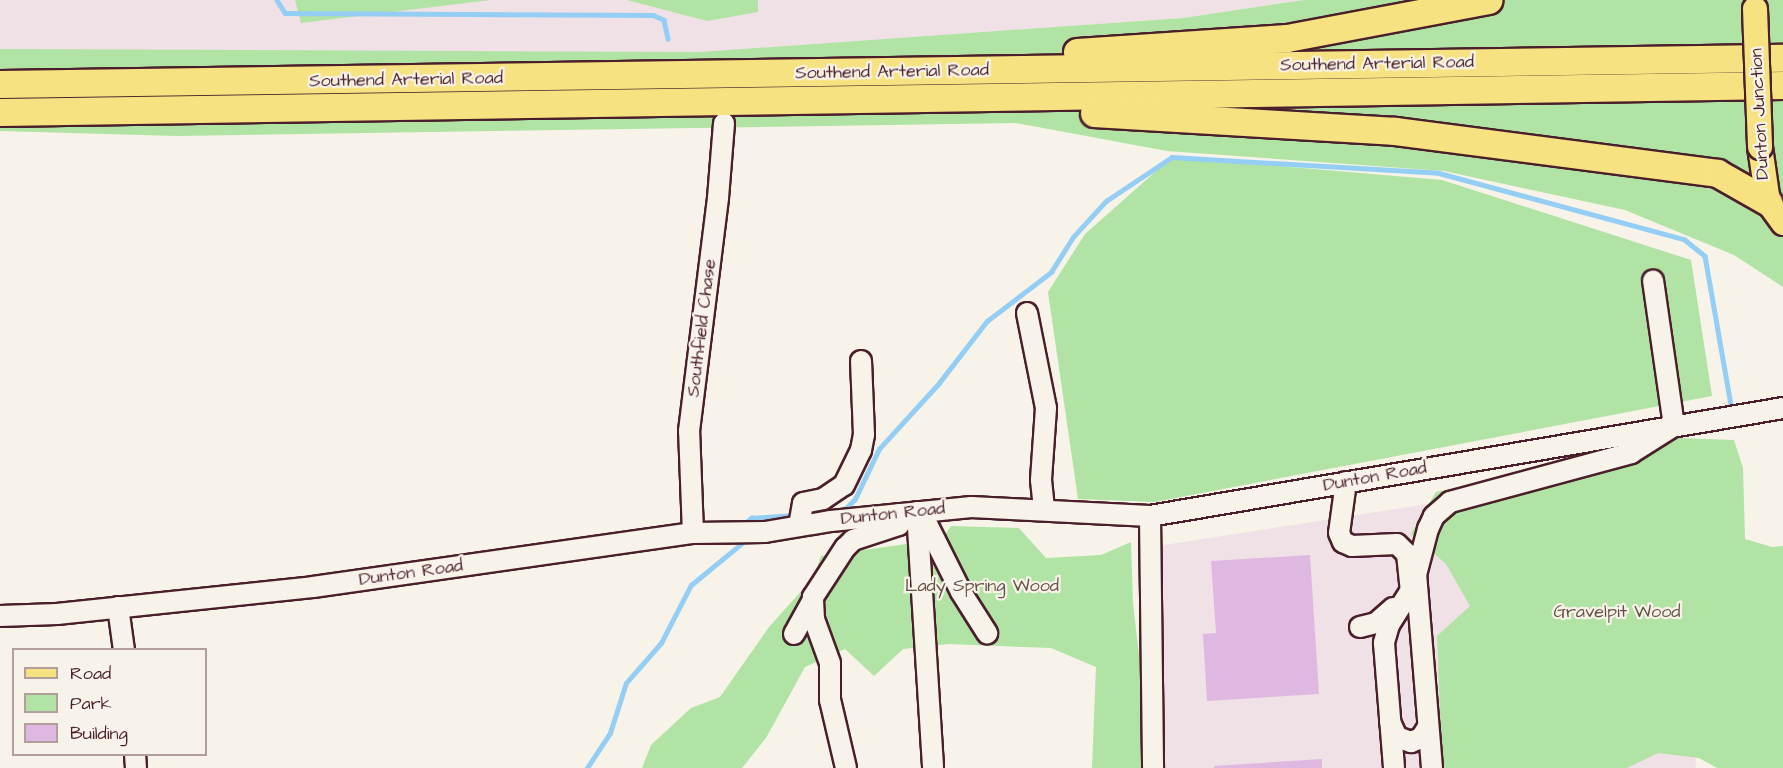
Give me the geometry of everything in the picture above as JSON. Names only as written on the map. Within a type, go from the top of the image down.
[{"type":"highway","points":[[813,74],[1287,38],[1488,0]]},
{"type":"highway","name":"Southend Arterial Road","points":[[0,84],[813,74],[1783,58]]},
{"type":"highway","name":"Southend Arterial Road","points":[[0,112],[724,113],[1783,85]]},
{"type":"highway","points":[[724,113],[1063,111],[1395,131],[1718,173],[1776,213]]},
{"type":"main road","name":"Dunton Junction","points":[[1755,5],[1760,147],[1776,213]]},
{"type":"street","name":"Southfield Chase","points":[[693,533],[689,431],[718,198],[724,113]]},
{"type":"street","points":[[1432,768],[1416,575],[1422,545],[1434,516],[1450,502],[1466,496],[1631,453],[1674,426],[1653,281]]},
{"type":"street","points":[[1027,313],[1046,408],[1041,480],[1044,508]]},
{"type":"street","points":[[799,526],[803,503],[823,499],[844,485],[861,450],[864,435],[861,361]]},
{"type":"street","name":"Dunton Road","points":[[0,616],[118,608],[313,587],[693,533],[765,532],[799,526],[971,507],[1044,508],[1150,516],[1783,408]]},
{"type":"street","points":[[1346,482],[1341,539],[1352,546],[1403,547],[1411,582],[1409,594],[1384,638],[1394,768]]},
{"type":"street","points":[[794,634],[845,548],[854,540],[899,525],[912,513]]},
{"type":"street","points":[[912,513],[987,633]]},
{"type":"street","points":[[912,513],[933,768]]},
{"type":"street","points":[[1150,516],[1153,768]]},
{"type":"street","points":[[1360,627],[1381,621],[1411,582]]},
{"type":"street","points":[[812,602],[830,663],[830,699],[846,768]]},
{"type":"street","points":[[118,608],[124,648]]},
{"type":"street","points":[[1390,722],[1397,737],[1412,742],[1421,738],[1428,727]]},
{"type":"shaded area","points":[[0,0],[1304,0],[1183,18],[708,52],[0,52]]},
{"type":"shaded area","points":[[1678,465],[1696,768],[1146,768],[1145,548]]},
{"type":"green space","points":[[295,0],[491,0],[301,23]]},
{"type":"green space","points":[[627,0],[758,0],[758,12],[707,21]]},
{"type":"green space","points":[[1304,0],[1783,0],[1783,287],[1734,255],[1625,210],[1444,171],[1167,151],[1016,123],[177,136],[0,131],[0,49],[700,52],[1183,18]]},
{"type":"green space","points":[[1172,157],[1442,180],[1691,260],[1712,396],[1155,502],[1078,499],[1048,292],[1085,234]]},
{"type":"green space","name":"Gravelpit Wood","points":[[1678,438],[1734,440],[1743,468],[1745,539],[1772,547],[1783,546],[1783,768],[1717,768],[1699,758],[1658,753],[1627,768],[1442,768],[1437,636],[1470,606],[1446,564],[1411,534],[1436,492]]},
{"type":"green space","name":"Lady Spring Wood","points":[[951,526],[1019,528],[1046,558],[1101,555],[1131,542],[1133,603],[1140,665],[1146,672],[1146,768],[1092,768],[1096,667],[1051,648],[949,644],[903,649],[874,676],[845,649],[805,667],[766,738],[742,768],[642,768],[651,745],[691,708],[720,697],[769,627],[813,578],[821,556],[942,539]]},
{"type":"building","points":[[1310,555],[1319,694],[1207,701],[1203,634],[1216,633],[1211,561]]},
{"type":"building","points":[[1322,759],[1322,768],[1214,768],[1214,766]]},
{"type":"waterway","points":[[277,0],[285,13],[653,15],[664,20],[668,39]]},
{"type":"waterway","points":[[842,512],[855,499],[879,449],[939,383],[987,321],[1051,272],[1073,237],[1106,201],[1172,157],[1439,173],[1684,239],[1705,256],[1731,405]]},
{"type":"waterway","points":[[743,525],[751,518],[795,515]]},
{"type":"waterway","points":[[587,768],[610,733],[626,683],[661,643],[691,585],[741,544]]}]
